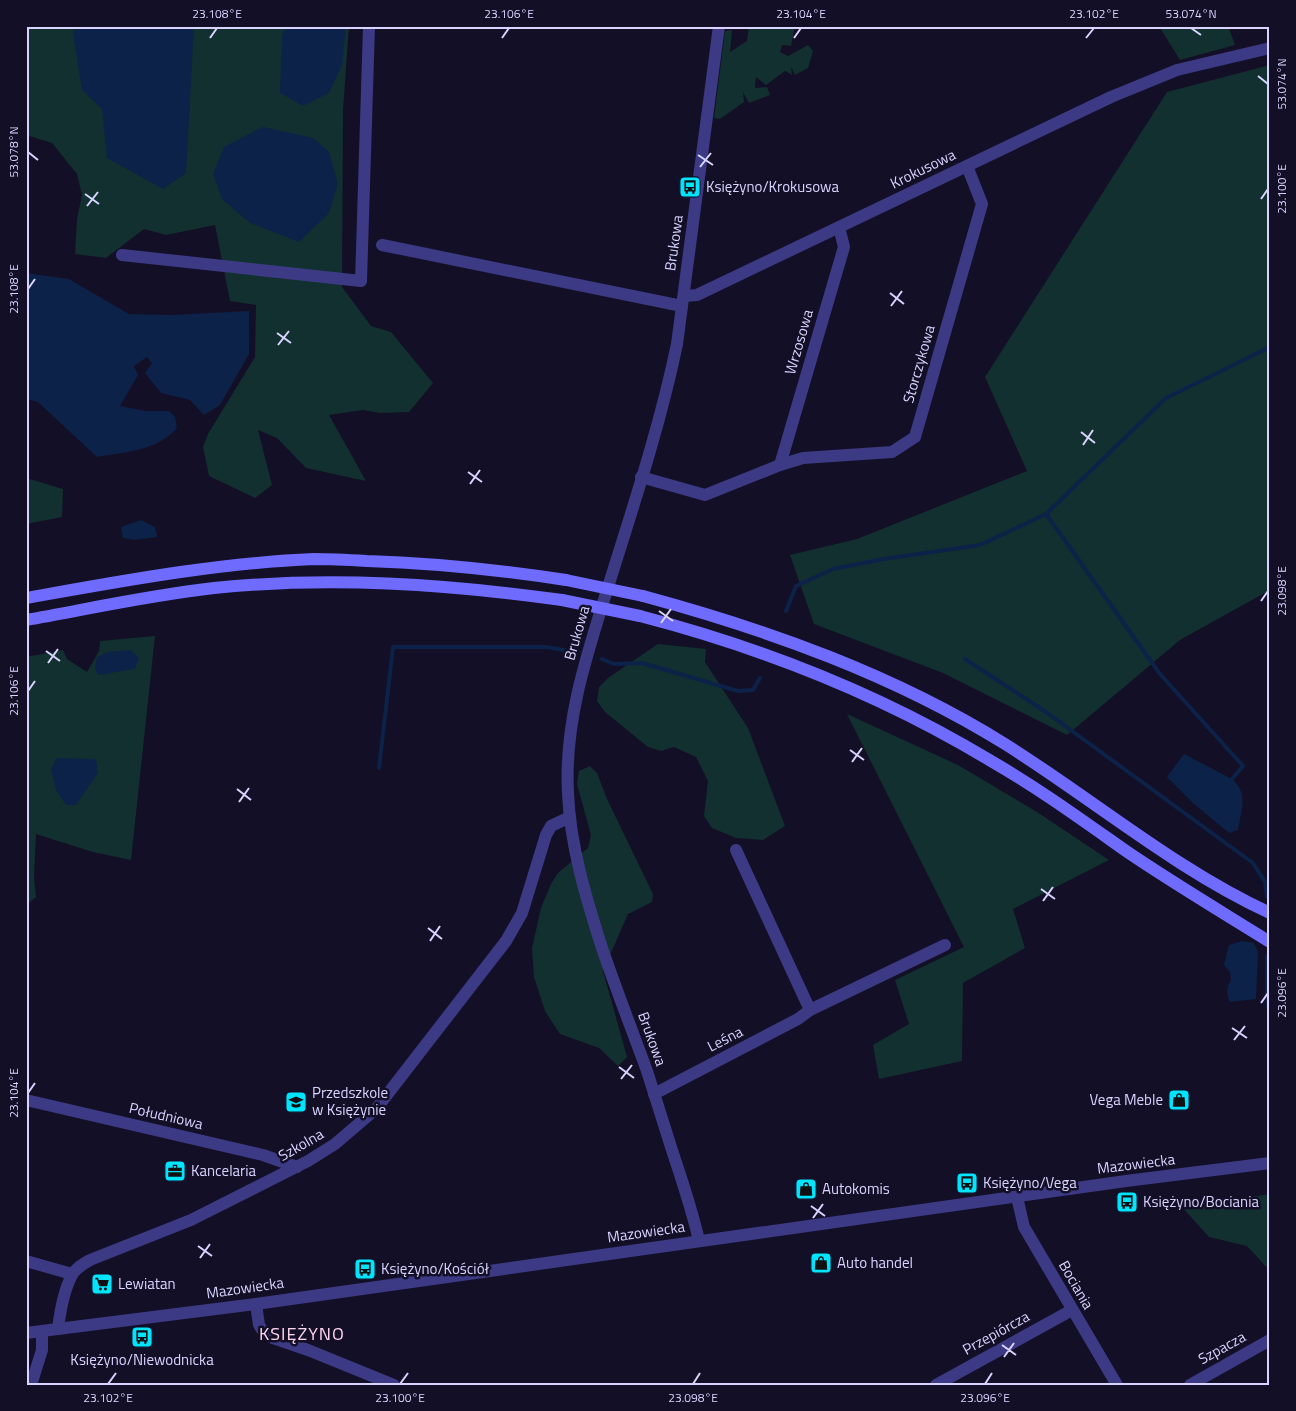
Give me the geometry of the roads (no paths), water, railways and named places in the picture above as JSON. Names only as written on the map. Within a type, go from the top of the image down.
[{"type":"main road","points":[[26,598],[215,567],[316,559],[402,562],[502,571],[566,580],[643,596],[765,632],[838,659],[944,710],[1012,749],[1204,878],[1238,898],[1270,913]]},
{"type":"main road","points":[[26,620],[214,588],[315,582],[409,584],[502,592],[562,600],[640,616],[688,629],[752,650],[888,705],[942,733],[1022,780],[1127,851],[1270,942]]},
{"type":"street","points":[[122,254],[361,281],[369,26]]},
{"type":"street","name":"Brukowa","points":[[698,1241],[694,1217],[654,1094],[583,889],[567,792],[572,718],[590,646],[670,374],[683,301],[719,26]]},
{"type":"street","name":"Krokusowa","points":[[683,301],[1111,97],[1177,70],[1270,48]]},
{"type":"street","name":"Storczykowa","points":[[641,477],[705,495],[780,465],[803,458],[892,452],[915,437],[982,204],[967,166]]},
{"type":"street","name":"Wrzosowa","points":[[780,465],[844,247],[839,227]]},
{"type":"street","points":[[382,245],[683,301]]},
{"type":"street","name":"Szkolna","points":[[72,1274],[90,1260],[191,1220],[297,1167],[335,1144],[376,1109],[506,941],[522,913],[546,835],[551,826],[570,817]]},
{"type":"street","points":[[736,850],[810,1010]]},
{"type":"street","name":"Leśna","points":[[654,1094],[798,1019],[810,1010],[945,945]]},
{"type":"street","name":"Południowa","points":[[26,1100],[263,1155],[297,1167]]},
{"type":"street","name":"Mazowiecka","points":[[26,1333],[256,1304],[1126,1181],[1270,1163]]},
{"type":"street","name":"Bociania","points":[[1017,1197],[1024,1227],[1116,1385]]},
{"type":"street","points":[[26,1262],[72,1274],[60,1311],[58,1329]]},
{"type":"street","points":[[256,1304],[259,1325],[263,1331],[273,1338],[394,1385]]},
{"type":"street","name":"Przepiórcza","points":[[936,1385],[1072,1310]]},
{"type":"street","points":[[31,1385],[42,1350],[42,1331]]},
{"type":"street","name":"Szpacza","points":[[1190,1385],[1270,1340]]},
{"type":"water","points":[[75,26],[194,26],[186,173],[163,189],[107,158],[102,109],[82,90],[73,33]]},
{"type":"water","points":[[285,26],[346,26],[342,65],[329,93],[303,106],[280,93],[282,36]]},
{"type":"water","points":[[263,127],[313,138],[329,152],[338,184],[329,213],[299,242],[250,223],[222,199],[213,174],[224,147]]},
{"type":"water","points":[[26,273],[69,279],[129,314],[170,315],[249,311],[249,354],[220,405],[204,415],[190,400],[161,393],[145,373],[152,363],[147,357],[134,366],[138,375],[120,406],[146,411],[169,411],[175,417],[177,428],[160,442],[150,446],[129,452],[97,457],[38,402],[26,399]]},
{"type":"water","points":[[141,520],[155,527],[157,537],[134,540],[123,538],[121,527]]},
{"type":"water","points":[[131,650],[139,658],[135,669],[98,675],[95,668],[97,657],[108,652]]},
{"type":"water","points":[[1184,754],[1232,779],[1241,790],[1242,809],[1238,830],[1229,833],[1194,804],[1167,777]]},
{"type":"water","points":[[57,758],[96,759],[98,773],[76,805],[66,805],[56,790],[51,769]]},
{"type":"water","points":[[1242,941],[1254,943],[1258,952],[1256,999],[1230,1002],[1227,991],[1231,980],[1230,972],[1224,965],[1229,945]]},
{"type":"waterway","points":[[1232,779],[1243,766],[1160,674],[1046,514],[1166,398],[1270,347]]},
{"type":"waterway","points":[[786,611],[796,586],[833,569],[884,559],[980,545],[1046,514]]},
{"type":"waterway","points":[[379,768],[393,647],[547,647],[574,652]]},
{"type":"waterway","points":[[602,659],[614,664],[642,663],[738,691],[753,690],[760,678]]},
{"type":"waterway","points":[[965,659],[1046,712],[1253,863],[1265,882],[1267,897]]},
{"type":"waterway","points":[[1267,956],[1267,998],[1270,1017]]},
{"type":"place","name":"Księżyno/Krokusowa","points":[[690,187]]},
{"type":"place","name":"Vega Meble","points":[[1179,1100]]},
{"type":"place","name":"Przedszkole w Księżynie","points":[[296,1102]]},
{"type":"place","name":"Kancelaria","points":[[175,1171]]},
{"type":"place","name":"Księżyno/Vega","points":[[967,1183]]},
{"type":"place","name":"Autokomis","points":[[806,1189]]},
{"type":"place","name":"Księżyno/Bociania","points":[[1127,1202]]},
{"type":"place","name":"Auto handel","points":[[821,1263]]},
{"type":"place","name":"Księżyno/Kościół","points":[[365,1269]]},
{"type":"place","name":"Lewiatan","points":[[102,1284]]},
{"type":"place","name":"Księżyno/Niewodnicka","points":[[142,1337]]},
{"type":"district","name":"KSIĘŻYNO","points":[[302,1334]]}]
